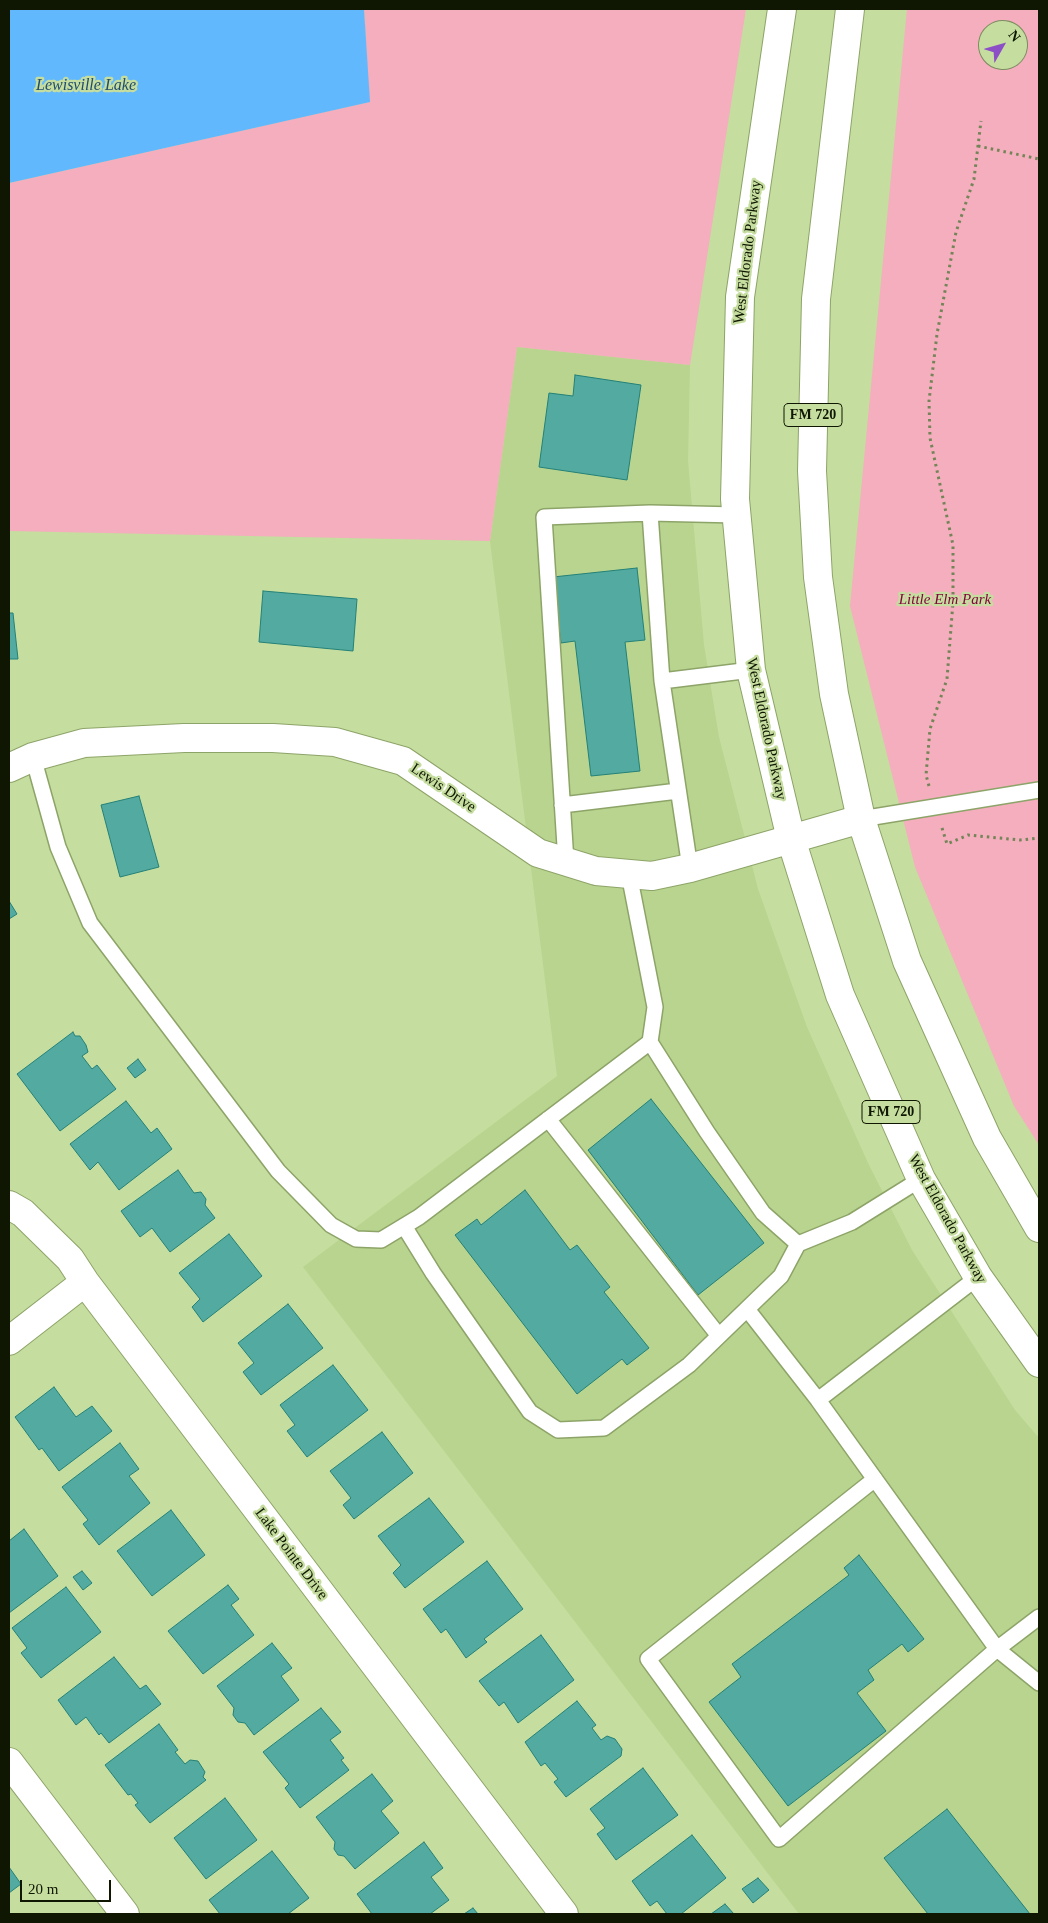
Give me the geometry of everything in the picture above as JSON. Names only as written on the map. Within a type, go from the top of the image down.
[{"type":"main road","name":"West Eldorado Parkway","points":[[782,9],[740,297],[735,499],[751,670],[791,839],[840,995],[921,1180],[978,1277],[1039,1363]]},
{"type":"main road","name":"FM 720","points":[[850,9],[816,298],[812,471],[818,577],[832,684],[861,819],[907,961],[986,1138],[1039,1228]]},
{"type":"main road","name":"Lewis Drive","points":[[9,768],[33,757],[84,743],[140,739],[273,738],[335,742],[403,761],[538,853],[596,872],[652,876],[690,868],[861,819]]},
{"type":"main road","name":"Lake Pointe Drive","points":[[9,1205],[23,1213],[70,1259],[85,1282],[564,1914]]},
{"type":"main road","points":[[9,1341],[85,1282]]},
{"type":"main road","points":[[9,1762],[125,1914]]},
{"type":"lane","points":[[650,514],[662,681],[690,868]]},
{"type":"lane","points":[[566,862],[544,517],[650,514],[737,515]]},
{"type":"lane","points":[[662,681],[751,670]]},
{"type":"lane","points":[[33,757],[58,847],[90,923],[278,1170],[331,1225],[356,1239],[382,1240],[419,1217],[650,1042]]},
{"type":"lane","points":[[861,819],[1039,790]]},
{"type":"lane","points":[[562,805],[678,791]]},
{"type":"lane","points":[[628,874],[655,1007],[650,1042],[707,1132],[763,1213],[798,1244]]},
{"type":"lane","points":[[548,1119],[719,1336]]},
{"type":"lane","points":[[404,1226],[433,1273],[530,1412],[558,1430],[604,1428],[689,1365],[781,1276],[798,1244],[852,1222],[921,1180]]},
{"type":"lane","points":[[818,1400],[978,1277]]},
{"type":"lane","points":[[747,1309],[818,1400],[997,1649],[1039,1683]]},
{"type":"lane","points":[[875,1479],[648,1659],[779,1839],[997,1649],[1039,1617]]},
{"type":"path","points":[[981,121],[974,179],[956,232],[936,334],[929,401],[930,438],[953,545],[953,602],[946,679],[930,729],[926,775],[947,844],[968,835],[1020,840],[1039,838]]},
{"type":"path","points":[[978,146],[1039,159]]},
{"type":"path","points":[[1033,158],[1039,154]]},
{"type":"shaded area","points":[[517,347],[690,365],[688,461],[704,645],[719,737],[758,889],[807,1027],[868,1163],[912,1250],[1015,1410],[1039,1438],[1039,1914],[799,1914],[303,1267],[557,1076],[490,541]]},
{"type":"green space","points":[[364,9],[746,9],[690,365],[517,347],[490,541],[9,531],[9,183],[369,102]]},
{"type":"green space","name":"Little Elm Park","points":[[907,9],[1039,9],[1039,1145],[1014,1106],[915,867],[850,606]]},
{"type":"water","name":"Lewisville Lake","points":[[9,9],[364,9],[370,102],[9,183]]},
{"type":"building","points":[[575,375],[641,385],[627,480],[539,467],[549,393],[573,396]]},
{"type":"building","points":[[637,568],[645,640],[625,642],[640,771],[591,776],[575,641],[561,643],[553,577]]},
{"type":"building","points":[[263,591],[357,599],[353,651],[259,642]]},
{"type":"building","points":[[9,613],[13,613],[18,659],[9,659]]},
{"type":"building","points":[[139,796],[159,867],[120,877],[101,805]]},
{"type":"building","points":[[9,901],[17,914],[9,919]]},
{"type":"building","points":[[73,1032],[75,1036],[80,1036],[86,1045],[88,1052],[82,1056],[92,1069],[97,1065],[116,1089],[60,1131],[17,1074]]},
{"type":"building","points":[[138,1059],[146,1070],[135,1078],[127,1068]]},
{"type":"building","points":[[651,1099],[764,1243],[698,1295],[588,1150]]},
{"type":"building","points":[[126,1101],[151,1133],[157,1128],[172,1149],[119,1190],[98,1162],[90,1170],[70,1144]]},
{"type":"building","points":[[178,1170],[194,1193],[201,1192],[206,1199],[205,1205],[215,1218],[170,1252],[152,1228],[140,1237],[121,1211]]},
{"type":"building","points":[[525,1190],[570,1250],[577,1245],[610,1287],[604,1292],[649,1348],[627,1365],[622,1359],[577,1394],[455,1235],[477,1219],[481,1225]]},
{"type":"building","points":[[229,1234],[262,1276],[203,1322],[192,1307],[200,1299],[179,1273]]},
{"type":"building","points":[[288,1304],[323,1348],[261,1395],[243,1372],[254,1363],[238,1343]]},
{"type":"building","points":[[333,1365],[368,1410],[307,1457],[287,1431],[295,1425],[280,1405]]},
{"type":"building","points":[[54,1387],[76,1417],[92,1406],[112,1431],[59,1471],[42,1448],[39,1450],[15,1417]]},
{"type":"building","points":[[382,1432],[413,1473],[354,1519],[343,1505],[351,1498],[330,1471]]},
{"type":"building","points":[[120,1443],[139,1469],[129,1476],[150,1503],[99,1545],[83,1524],[88,1520],[62,1487]]},
{"type":"building","points":[[429,1498],[464,1542],[405,1588],[393,1573],[401,1565],[378,1536]]},
{"type":"building","points":[[171,1510],[205,1555],[152,1596],[117,1551]]},
{"type":"building","points":[[24,1529],[58,1576],[9,1613],[9,1541]]},
{"type":"building","points":[[859,1555],[924,1639],[908,1652],[902,1644],[868,1670],[874,1680],[857,1693],[886,1731],[788,1806],[709,1702],[741,1677],[732,1664],[849,1575],[844,1568]]},
{"type":"building","points":[[487,1561],[523,1609],[484,1639],[487,1642],[466,1658],[446,1629],[441,1633],[423,1609]]},
{"type":"building","points":[[82,1571],[92,1583],[83,1590],[73,1577]]},
{"type":"building","points":[[228,1585],[239,1599],[231,1605],[254,1635],[203,1674],[168,1631]]},
{"type":"building","points":[[66,1587],[101,1632],[41,1678],[21,1653],[27,1648],[12,1628]]},
{"type":"building","points":[[541,1635],[574,1680],[518,1723],[504,1702],[499,1706],[479,1681]]},
{"type":"building","points":[[272,1643],[292,1668],[281,1676],[299,1700],[254,1735],[245,1723],[238,1722],[233,1715],[234,1708],[217,1686]]},
{"type":"building","points":[[114,1657],[140,1689],[146,1685],[161,1704],[109,1743],[101,1733],[99,1735],[86,1717],[76,1725],[58,1700]]},
{"type":"building","points":[[577,1701],[596,1725],[592,1728],[601,1740],[607,1736],[615,1739],[622,1749],[621,1756],[566,1797],[554,1782],[558,1779],[545,1763],[541,1766],[525,1742]]},
{"type":"building","points":[[321,1708],[341,1732],[330,1740],[344,1758],[341,1760],[349,1770],[300,1808],[285,1788],[289,1784],[263,1752]]},
{"type":"building","points":[[159,1724],[178,1750],[175,1752],[185,1764],[190,1760],[198,1761],[205,1772],[203,1777],[206,1780],[150,1823],[135,1805],[138,1803],[131,1794],[128,1795],[105,1765]]},
{"type":"building","points":[[643,1768],[678,1815],[616,1860],[597,1834],[605,1828],[590,1809]]},
{"type":"building","points":[[372,1774],[393,1801],[381,1811],[399,1833],[355,1869],[344,1856],[338,1855],[334,1849],[335,1842],[316,1817]]},
{"type":"building","points":[[225,1798],[257,1840],[206,1879],[174,1838]]},
{"type":"building","points":[[947,1809],[1030,1914],[928,1914],[884,1858]]},
{"type":"building","points":[[692,1835],[726,1878],[681,1914],[667,1914],[657,1901],[650,1906],[632,1881]]},
{"type":"building","points":[[424,1842],[443,1868],[431,1877],[449,1900],[430,1914],[372,1914],[357,1894]]},
{"type":"building","points":[[272,1851],[309,1898],[288,1914],[220,1914],[209,1900]]},
{"type":"building","points":[[9,1867],[21,1884],[9,1893]]},
{"type":"building","points":[[758,1878],[769,1890],[753,1903],[742,1889]]},
{"type":"building","points":[[725,1904],[734,1914],[711,1914]]},
{"type":"building","points":[[473,1908],[478,1914],[464,1914]]}]
